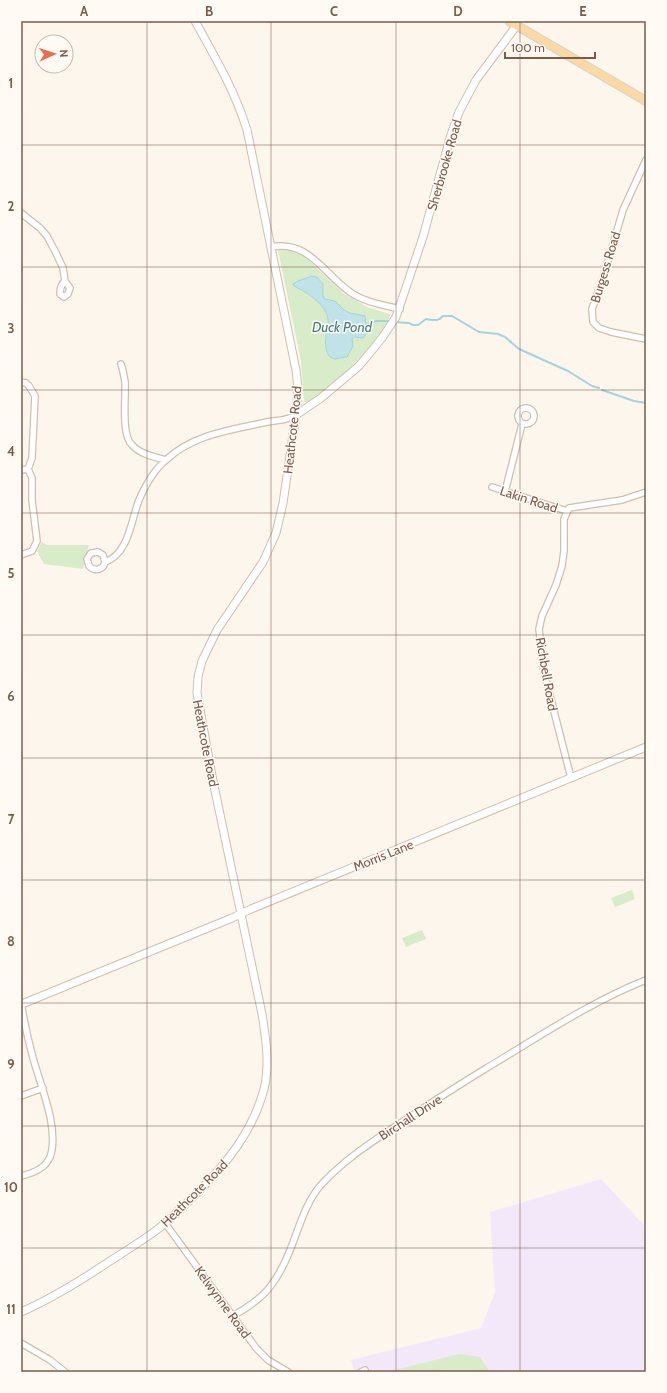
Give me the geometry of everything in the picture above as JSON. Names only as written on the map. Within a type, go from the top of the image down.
[{"type":"main road","points":[[509,21],[646,101]]},
{"type":"street","name":"Heathcote Road","points":[[21,1312],[40,1304],[84,1278],[165,1223],[179,1211],[216,1174],[240,1143],[259,1105],[264,1088],[267,1064],[265,1031],[199,713],[197,693],[198,677],[202,661],[217,630],[263,562],[276,532],[283,503],[296,415],[298,388],[296,370],[272,247],[250,145],[240,109],[224,72],[195,21]]},
{"type":"street","name":"Sherbrooke Road","points":[[296,415],[321,398],[359,366],[382,338],[396,317],[400,309],[423,237],[459,112],[476,80],[517,25]]},
{"type":"street","name":"Burgess Road","points":[[646,160],[623,210],[604,275],[592,309],[594,322],[599,328],[646,339]]},
{"type":"street","points":[[21,213],[40,228],[47,236],[63,268],[65,281]]},
{"type":"street","points":[[272,247],[284,246],[301,249],[351,293],[375,303],[400,309]]},
{"type":"street","points":[[121,364],[125,381],[125,430],[129,441],[137,450],[166,460]]},
{"type":"street","points":[[21,382],[29,386],[35,396],[32,458],[28,469],[32,478],[32,500],[37,541],[32,552],[21,555]]},
{"type":"street","points":[[105,562],[111,560],[120,551],[130,530],[139,501],[145,488],[158,468],[166,460],[195,440],[272,421],[290,419],[296,415]]},
{"type":"street","points":[[505,492],[522,424]]},
{"type":"street","points":[[21,470],[28,469]]},
{"type":"street","name":"Lakin Road","points":[[492,486],[505,492],[567,511]]},
{"type":"street","points":[[567,511],[569,508],[622,500],[646,492]]},
{"type":"street","name":"Richbell Road","points":[[567,511],[564,519],[564,551],[562,566],[556,585],[542,616],[539,629],[544,672],[571,778]]},
{"type":"street","name":"Morris Lane","points":[[21,1003],[646,747]]},
{"type":"street","name":"Birchall Drive","points":[[233,1316],[259,1299],[279,1274],[314,1196],[320,1187],[335,1172],[360,1151],[436,1099],[542,1034],[600,1001],[646,980]]},
{"type":"street","points":[[21,1003],[29,1043],[43,1088],[51,1125],[52,1140],[50,1157],[42,1168],[36,1172],[21,1176]]},
{"type":"street","points":[[21,1096],[43,1088]]},
{"type":"street","name":"Kelwynne Road","points":[[165,1223],[256,1348],[268,1360],[288,1372]]},
{"type":"street","points":[[21,1342],[50,1360],[65,1372]]},
{"type":"shaded area","points":[[601,1179],[646,1227],[646,1372],[355,1372],[351,1360],[481,1328],[495,1292],[490,1212]]},
{"type":"green space","points":[[278,250],[296,251],[303,255],[343,293],[367,307],[390,314],[385,326],[365,353],[348,370],[309,402],[304,402],[301,361]],"holes":[[[312,276],[317,277],[321,281],[323,296],[325,299],[335,301],[344,310],[355,315],[358,338],[353,337],[352,344],[341,359],[331,358],[327,353],[325,341],[327,317],[323,307],[294,286],[298,281]]]},
{"type":"green space","points":[[42,542],[47,545],[89,545],[83,569],[44,564],[37,551]]},
{"type":"green space","points":[[632,890],[635,899],[615,907],[611,898]]},
{"type":"green space","points":[[422,930],[426,939],[406,947],[402,938]]},
{"type":"green space","points":[[459,1354],[480,1357],[490,1372],[387,1372]]},
{"type":"water","name":"Duck Pond","points":[[312,276],[317,277],[323,284],[323,296],[325,299],[335,301],[344,310],[350,313],[365,316],[367,333],[363,338],[354,337],[352,339],[353,346],[347,357],[335,359],[330,357],[326,347],[328,321],[324,309],[316,300],[293,284]]},
{"type":"waterway","points":[[395,322],[418,325],[426,319],[435,320],[443,316],[452,316],[479,332],[498,334],[505,337],[519,349],[568,371],[592,386],[599,388]]},
{"type":"waterway","points":[[367,324],[376,321],[391,321]]},
{"type":"waterway","points":[[602,390],[634,401],[646,403]]}]
